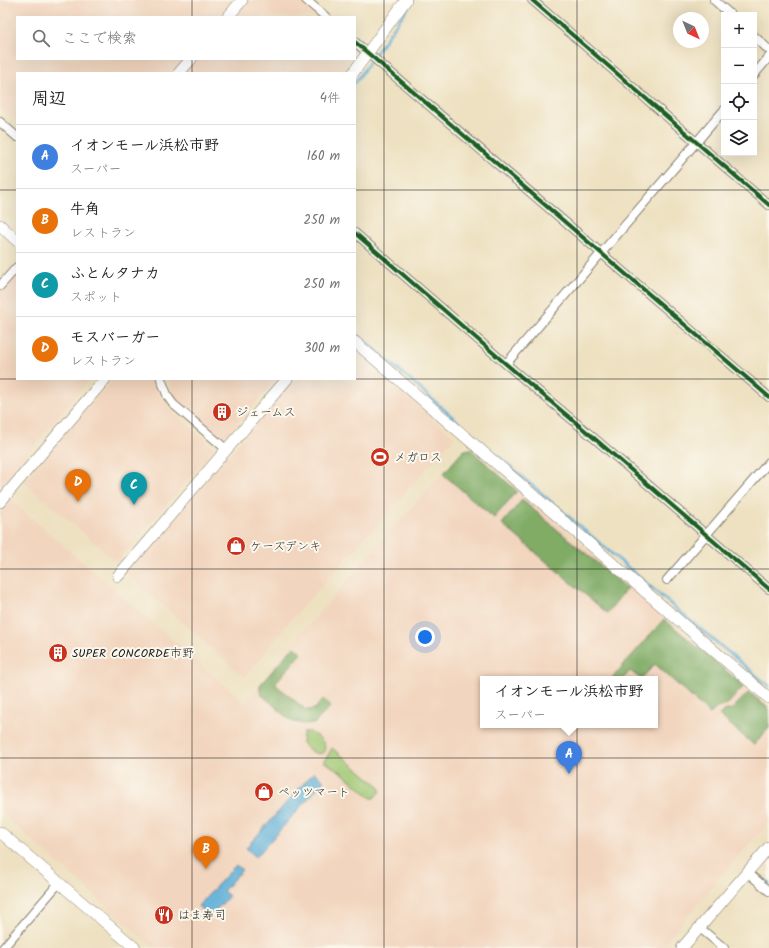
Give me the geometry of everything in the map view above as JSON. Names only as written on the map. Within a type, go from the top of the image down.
[{"type":"street","points":[[229,16],[242,0]]},
{"type":"street","points":[[306,0],[325,16]]},
{"type":"street","points":[[354,72],[406,0]]},
{"type":"street","points":[[532,0],[769,205]]},
{"type":"street","points":[[714,0],[728,12]]},
{"type":"street","points":[[757,39],[769,50]]},
{"type":"street","points":[[356,43],[769,397]]},
{"type":"street","points":[[757,71],[769,57]]},
{"type":"street","points":[[180,72],[190,60]]},
{"type":"street","points":[[506,364],[721,114]]},
{"type":"street","points":[[0,122],[16,136]]},
{"type":"street","points":[[0,225],[16,239]]},
{"type":"street","points":[[356,234],[769,590]]},
{"type":"street","points":[[0,286],[16,268]]},
{"type":"street","points":[[356,343],[769,698]]},
{"type":"street","points":[[0,502],[104,380]]},
{"type":"street","points":[[161,380],[168,397],[173,404],[226,449]]},
{"type":"street","points":[[118,576],[286,380]]},
{"type":"street","points":[[667,580],[769,462]]},
{"type":"street","points":[[0,832],[135,948]]},
{"type":"street","points":[[682,948],[769,847]]},
{"type":"street","points":[[747,872],[769,891]]},
{"type":"street","points":[[3,948],[59,884]]},
{"type":"street","points":[[700,928],[724,948]]},
{"type":"shaded area","points":[[0,0],[298,0],[317,16],[16,16],[16,60],[351,60],[343,72],[16,72],[16,120],[0,107]]},
{"type":"shaded area","points":[[16,274],[16,380],[89,380],[0,487],[0,293]]},
{"type":"shaded area","points":[[356,354],[455,437],[285,627],[245,678],[125,572],[294,380],[356,380]]},
{"type":"shaded area","points":[[112,380],[154,380],[159,395],[170,410],[215,448],[117,562],[24,482]]},
{"type":"shaded area","name":"ジェームス","points":[[167,380],[276,380],[224,439],[188,410],[176,398]]},
{"type":"shaded area","points":[[470,450],[551,517],[673,625],[769,707],[769,823],[735,860],[661,948],[154,948],[0,812],[0,513],[11,500],[245,703],[300,634],[381,541],[463,452]]},
{"type":"green space","points":[[470,449],[517,491],[494,518],[443,474],[464,450]]},
{"type":"green space","points":[[522,500],[627,588],[607,613],[502,524]]},
{"type":"green space","points":[[664,619],[744,686],[726,706],[719,706],[710,714],[655,664],[644,676],[637,676],[630,671],[626,676],[614,676]]},
{"type":"green space","points":[[295,647],[302,653],[276,682],[276,685],[306,710],[315,709],[323,699],[331,706],[314,724],[303,724],[291,721],[260,693],[260,685]]},
{"type":"green space","points":[[749,692],[769,709],[769,728],[754,745],[719,715],[724,711],[732,709]]},
{"type":"green space","points":[[310,732],[324,743],[325,746],[323,753],[320,754],[314,752],[302,743],[303,733]]},
{"type":"green space","points":[[332,748],[379,786],[380,791],[374,798],[371,798],[341,772],[323,761]]},
{"type":"water","points":[[314,772],[324,781],[256,857],[246,848]]},
{"type":"water","points":[[236,865],[242,870],[223,891],[229,896],[210,917],[198,906]]},
{"type":"waterway","points":[[356,82],[413,0]]},
{"type":"waterway","points":[[356,333],[680,612],[769,686]]},
{"type":"waterway","points":[[764,879],[769,883]]},
{"type":"cycle path","points":[[532,0],[769,205]]},
{"type":"cycle path","points":[[356,43],[769,397]]},
{"type":"cycle path","points":[[356,234],[769,589]]},
{"type":"place","name":"ジェームス","points":[[222,412]]},
{"type":"place","name":"メガロス","points":[[380,457]]},
{"type":"place","name":"モスバーガー","points":[[78,502]]},
{"type":"place","name":"ふとんタナカ","points":[[134,505]]},
{"type":"place","name":"ケーズデンキ","points":[[236,546]]},
{"type":"place","name":"SUPER CONCORDE市野","points":[[58,653]]},
{"type":"place","name":"イオンモール浜松市野","points":[[569,774]]},
{"type":"place","name":"ペッツマート","points":[[264,792]]},
{"type":"place","name":"牛角","points":[[206,869]]},
{"type":"place","name":"はま寿司","points":[[164,915]]}]
